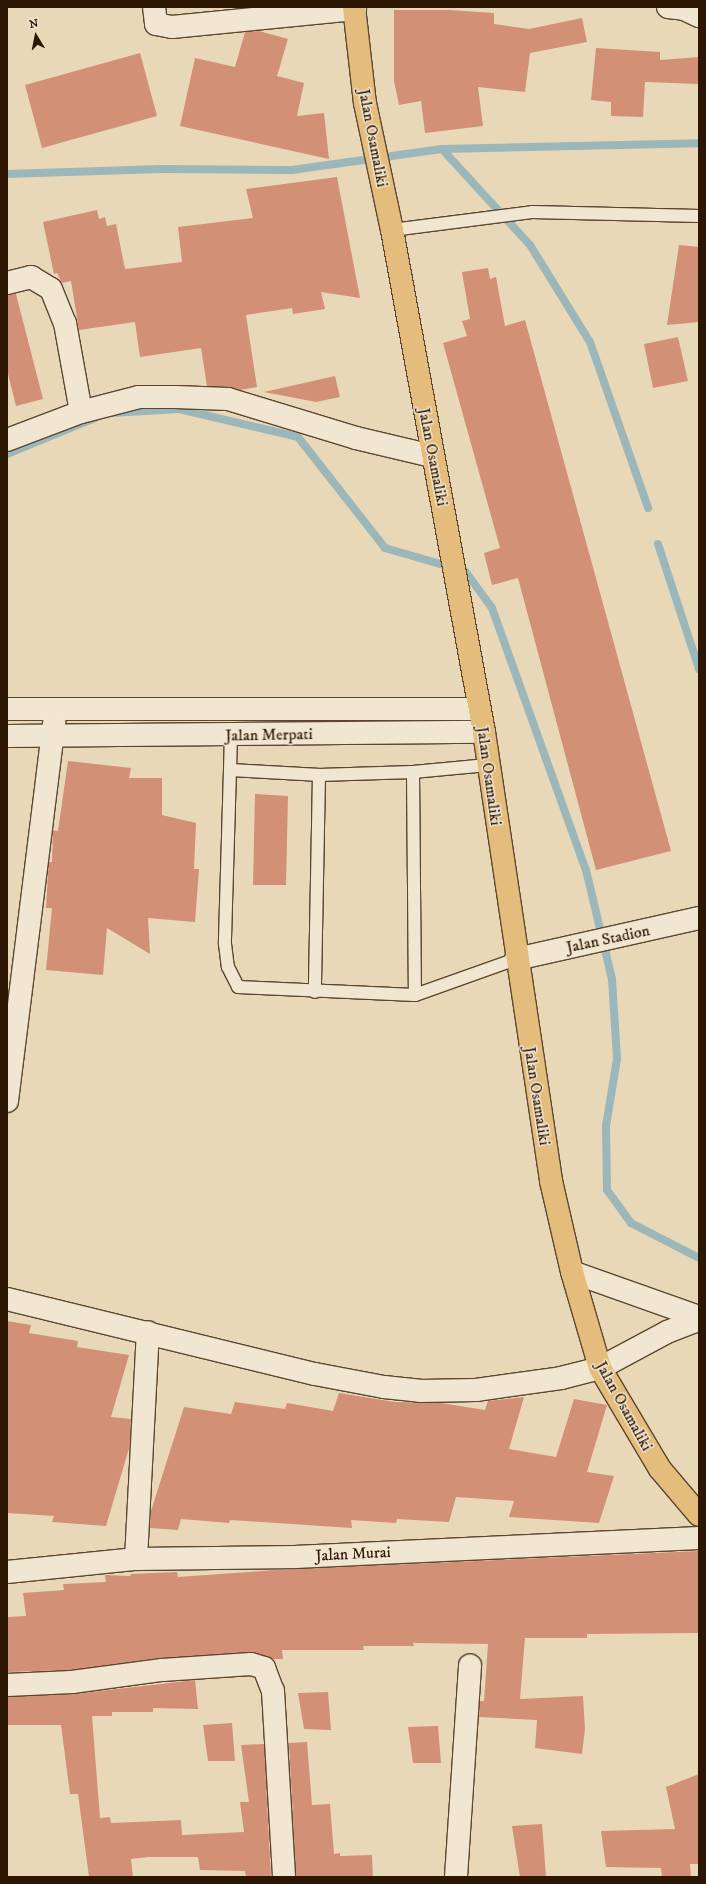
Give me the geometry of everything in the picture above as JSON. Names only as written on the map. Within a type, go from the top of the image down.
[{"type":"main road","name":"Jalan Osamaliki","points":[[354,8],[365,103],[392,230],[478,708],[484,732],[516,959],[551,1181],[572,1272],[600,1368],[660,1469],[699,1515]]},
{"type":"street","points":[[154,7],[156,24],[172,27],[354,8]]},
{"type":"street","points":[[668,7],[684,9],[699,16]]},
{"type":"street","points":[[7,283],[31,277],[51,289],[65,324],[81,412]]},
{"type":"street","points":[[7,440],[81,412],[139,397],[228,399],[356,438],[432,456]]},
{"type":"street","name":"Jalan Merpati","points":[[7,709],[478,708]]},
{"type":"street","points":[[7,1101],[54,736],[55,709]]},
{"type":"street","name":"Jalan Merpati","points":[[7,736],[231,736],[484,732]]},
{"type":"street","name":"Jalan Stadion","points":[[516,959],[616,938],[699,918]]},
{"type":"street","points":[[572,1272],[699,1319]]},
{"type":"street","points":[[7,1299],[148,1332],[315,1374],[420,1390],[476,1390],[519,1385],[600,1368],[653,1339],[699,1319]]},
{"type":"street","points":[[136,1559],[148,1332]]},
{"type":"street","name":"Jalan Murai","points":[[7,1572],[136,1559],[295,1557],[699,1538]]},
{"type":"street","points":[[7,1685],[72,1682],[162,1670],[251,1664],[264,1668],[273,1691],[284,1877]]},
{"type":"street","points":[[456,1877],[470,1665]]},
{"type":"lane","points":[[392,230],[487,220],[532,212],[699,216]]},
{"type":"lane","points":[[231,736],[232,770],[225,944],[228,967],[238,987],[315,992],[415,995],[516,959]]},
{"type":"lane","points":[[232,770],[319,775],[413,772],[488,765]]},
{"type":"lane","points":[[413,772],[415,995]]},
{"type":"lane","points":[[315,992],[319,775]]},
{"type":"building","points":[[394,10],[450,10],[494,13],[494,24],[529,29],[582,18],[587,42],[530,53],[525,92],[478,87],[483,126],[425,133],[421,101],[399,105],[394,81]]},
{"type":"building","points":[[259,31],[288,39],[277,76],[304,83],[297,116],[324,113],[329,159],[180,126],[195,58],[235,67],[245,32]]},
{"type":"building","points":[[596,48],[660,52],[660,60],[699,57],[699,84],[645,82],[643,117],[611,116],[611,102],[591,100]]},
{"type":"building","points":[[140,53],[157,116],[42,148],[25,85]]},
{"type":"building","points":[[337,177],[360,298],[321,292],[325,309],[293,314],[292,308],[246,315],[257,387],[240,390],[207,386],[201,348],[140,357],[135,322],[79,330],[71,281],[62,283],[57,273],[54,274],[43,222],[97,210],[99,219],[105,217],[107,226],[116,224],[125,269],[182,262],[178,227],[253,218],[246,189]]},
{"type":"building","points":[[679,245],[699,247],[699,322],[667,325]]},
{"type":"building","points":[[488,268],[490,279],[496,277],[505,326],[525,320],[671,851],[596,870],[518,578],[492,585],[484,553],[500,548],[443,343],[467,336],[462,321],[470,319],[462,272]]},
{"type":"building","points":[[16,294],[43,399],[16,406],[7,370],[7,295]]},
{"type":"building","points":[[678,337],[688,381],[653,388],[644,344]]},
{"type":"building","points":[[335,376],[340,397],[316,402],[264,392]]},
{"type":"building","points":[[68,761],[131,768],[129,778],[162,778],[162,815],[196,823],[194,869],[199,869],[195,922],[148,918],[150,954],[107,928],[103,975],[46,970],[52,908],[46,908],[49,862],[52,862],[53,830],[58,831]]},
{"type":"building","points":[[255,794],[288,796],[286,885],[253,885]]},
{"type":"building","points":[[7,1321],[31,1325],[29,1333],[78,1341],[77,1347],[129,1355],[111,1417],[131,1419],[130,1445],[106,1526],[52,1522],[54,1516],[7,1513]]},
{"type":"building","points":[[339,1393],[395,1402],[441,1403],[485,1410],[488,1401],[524,1397],[509,1449],[556,1457],[574,1399],[607,1405],[587,1472],[614,1476],[599,1523],[509,1517],[514,1501],[456,1497],[449,1522],[397,1519],[396,1523],[351,1520],[352,1528],[230,1520],[229,1523],[181,1519],[178,1530],[150,1528],[151,1511],[184,1407],[231,1414],[235,1402],[285,1409],[287,1403],[333,1411]]},
{"type":"building","points":[[699,1551],[699,1633],[587,1634],[587,1638],[525,1638],[520,1699],[583,1696],[585,1729],[582,1754],[535,1748],[537,1720],[479,1717],[480,1701],[484,1701],[488,1644],[413,1643],[414,1646],[363,1646],[364,1650],[282,1650],[283,1659],[273,1659],[250,1652],[160,1658],[71,1670],[7,1672],[7,1617],[26,1616],[23,1593],[64,1590],[63,1584],[106,1582],[105,1575],[130,1576],[131,1574],[177,1572],[178,1577],[276,1570]]},
{"type":"building","points":[[195,1680],[198,1709],[153,1708],[153,1712],[112,1712],[112,1716],[92,1716],[100,1818],[110,1817],[111,1823],[181,1820],[182,1835],[244,1832],[240,1802],[249,1802],[241,1745],[264,1744],[271,1877],[246,1877],[245,1871],[200,1870],[198,1857],[148,1857],[131,1859],[133,1877],[89,1877],[78,1794],[70,1794],[61,1725],[7,1725],[7,1697],[74,1694]]},
{"type":"building","points":[[328,1692],[331,1730],[304,1729],[298,1693]]},
{"type":"building","points":[[232,1723],[235,1761],[208,1761],[203,1725]]},
{"type":"building","points":[[438,1726],[441,1763],[413,1763],[408,1727]]},
{"type":"building","points":[[307,1742],[312,1805],[330,1804],[334,1854],[340,1853],[340,1856],[372,1855],[373,1877],[296,1877],[289,1743]]},
{"type":"building","points":[[699,1774],[699,1864],[690,1864],[691,1877],[662,1877],[661,1868],[606,1867],[601,1831],[675,1829],[666,1787]]},
{"type":"building","points":[[542,1824],[546,1877],[520,1877],[512,1826]]},
{"type":"waterway","points":[[7,174],[161,169],[292,170],[442,149],[699,143]]},
{"type":"waterway","points":[[442,149],[530,245],[590,342],[648,508]]},
{"type":"waterway","points":[[112,413],[179,409],[298,437],[385,548],[440,564]]},
{"type":"waterway","points":[[7,454],[95,418]]},
{"type":"waterway","points":[[658,544],[699,669]]},
{"type":"waterway","points":[[465,571],[492,608],[586,870],[612,979],[617,1059],[606,1126],[607,1190],[631,1223],[699,1258]]}]
